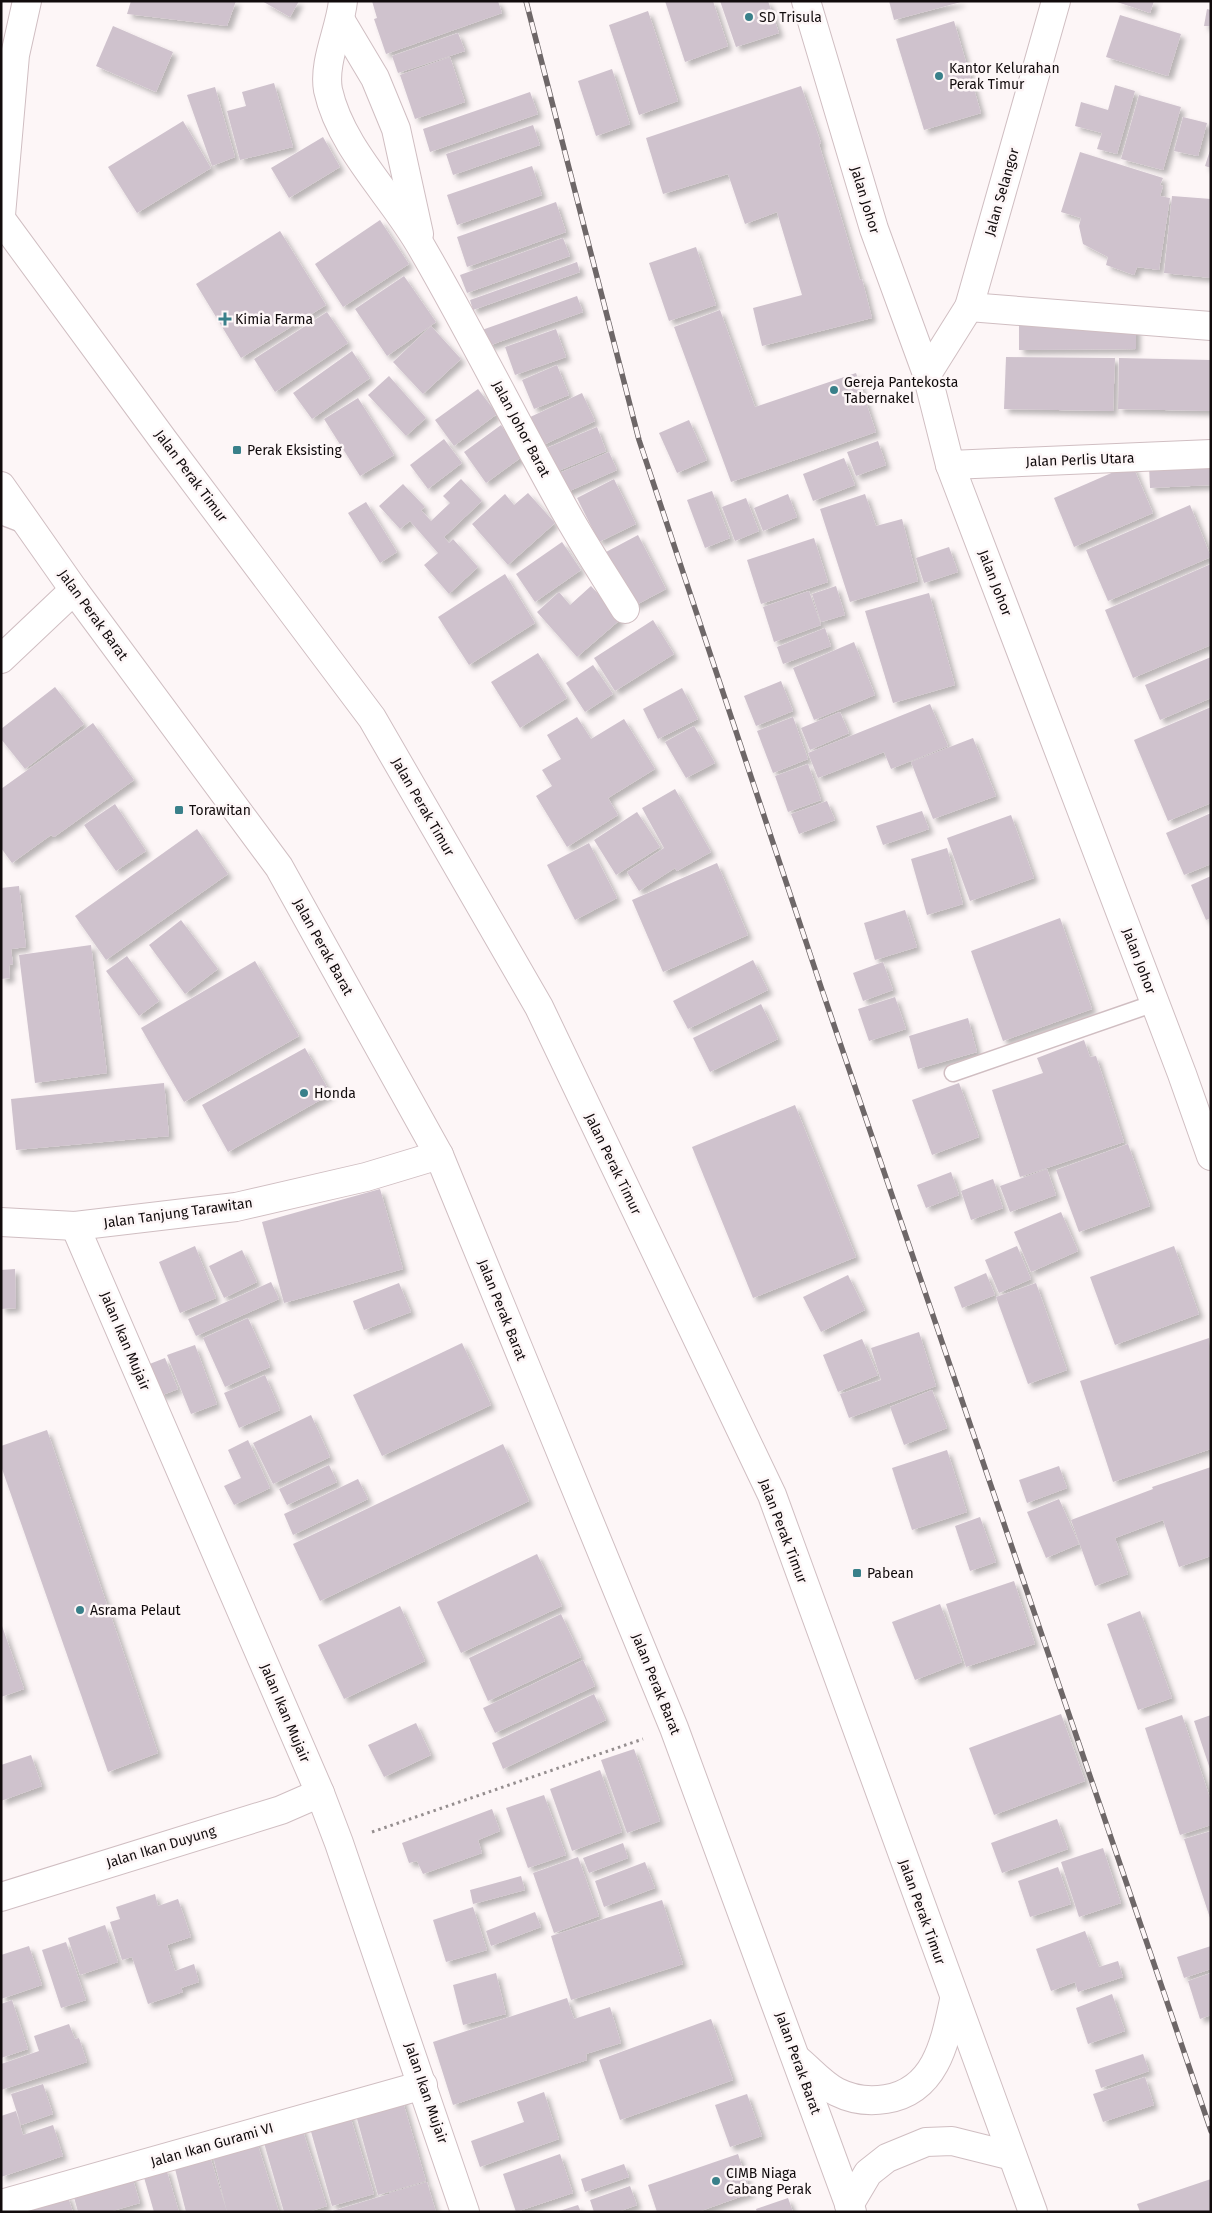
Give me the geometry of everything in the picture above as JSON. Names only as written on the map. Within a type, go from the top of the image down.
[{"type":"main road","points":[[1,215],[15,55],[27,1]]},
{"type":"main road","name":"Jalan Johor","points":[[806,1],[874,229],[927,374],[950,465],[1155,1003],[1211,1156]]},
{"type":"main road","name":"Jalan Selangor","points":[[927,374],[969,307],[1056,1]]},
{"type":"main road","name":"Jalan Johor Barat","points":[[342,11],[375,78],[396,129],[421,246]]},
{"type":"main road","name":"Jalan Johor Barat","points":[[342,11],[328,69],[328,89],[342,128],[421,246],[569,517],[625,609]]},
{"type":"main road","name":"Jalan Perak Timur","points":[[1,219],[164,441],[372,718],[538,1008],[772,1495],[1032,2212]]},
{"type":"main road","points":[[969,307],[1211,326]]},
{"type":"main road","name":"Jalan Perlis Utara","points":[[950,465],[1211,454]]},
{"type":"main road","name":"Jalan Perak Barat","points":[[1,486],[74,590],[279,867],[439,1155],[674,1728],[851,2209]]},
{"type":"main road","points":[[1,659],[74,590]]},
{"type":"main road","name":"Jalan Tanjung Tarawitan","points":[[1,1222],[75,1226],[236,1208],[366,1177],[439,1155]]},
{"type":"main road","name":"Jalan Ikan Mujair","points":[[75,1226],[320,1793],[423,2085],[465,2212]]},
{"type":"main road","name":"Jalan Ikan Duyung","points":[[1,1897],[281,1810],[320,1793]]},
{"type":"main road","points":[[797,2060],[835,2091],[855,2099],[876,2100],[901,2096],[923,2081],[940,2056],[954,2000]]},
{"type":"main road","name":"Jalan Ikan Gurami VI","points":[[1,2204],[423,2085]]},
{"type":"main road","points":[[851,2209],[868,2173],[887,2158],[926,2142],[952,2141],[1012,2156]]},
{"type":"lane","points":[[1,516],[29,526]]},
{"type":"lane","points":[[953,1073],[1155,1003]]},
{"type":"path","points":[[339,1843],[674,1728]]},
{"type":"building","points":[[131,1],[236,1],[227,26],[127,14]]},
{"type":"building","points":[[262,1],[299,1],[290,17]]},
{"type":"building","points":[[372,1],[498,1],[502,13],[386,54],[374,19],[377,18]]},
{"type":"building","points":[[665,1],[713,1],[728,46],[685,62]]},
{"type":"building","name":"SD Trisula","points":[[720,1],[768,1],[779,33],[736,47]]},
{"type":"building","points":[[889,1],[961,1],[961,2],[894,20]]},
{"type":"building","points":[[1114,1],[1154,1],[1150,13]]},
{"type":"building","points":[[1207,9],[1211,10],[1211,26],[1204,26]]},
{"type":"building","points":[[648,11],[678,101],[639,115],[609,25]]},
{"type":"building","points":[[1120,15],[1181,34],[1168,76],[1106,57]]},
{"type":"building","name":"Kantor Kelurahan Perak Timur","points":[[954,21],[981,113],[924,130],[896,39]]},
{"type":"building","points":[[113,26],[173,52],[156,92],[96,66]]},
{"type":"building","points":[[458,33],[465,51],[398,73],[392,56]]},
{"type":"building","points":[[450,57],[465,102],[415,119],[400,75]]},
{"type":"building","points":[[612,69],[630,124],[596,136],[578,81]]},
{"type":"building","points":[[274,83],[293,147],[240,160],[227,111],[246,106],[242,92]]},
{"type":"building","points":[[1115,85],[1135,91],[1117,154],[1097,149],[1102,133],[1075,126],[1081,102],[1108,110]]},
{"type":"building","points":[[801,86],[821,143],[819,144],[860,280],[862,279],[872,318],[762,346],[753,308],[802,295],[777,212],[745,224],[728,174],[663,194],[646,138]]},
{"type":"building","points":[[215,87],[235,157],[212,166],[187,95]]},
{"type":"building","points":[[530,92],[538,114],[430,152],[423,129]]},
{"type":"building","points":[[1139,95],[1181,107],[1163,170],[1121,159]]},
{"type":"building","points":[[1183,117],[1207,123],[1198,156],[1174,151]]},
{"type":"building","points":[[183,121],[211,168],[137,213],[108,167]]},
{"type":"building","points":[[533,125],[540,145],[453,175],[446,154]]},
{"type":"building","points":[[323,137],[340,167],[289,198],[271,168]]},
{"type":"building","points":[[1211,147],[1211,168],[1205,166]]},
{"type":"building","points":[[1080,152],[1163,178],[1160,185],[1163,186],[1160,196],[1170,198],[1159,270],[1137,267],[1134,275],[1106,265],[1108,257],[1083,244],[1079,226],[1081,218],[1061,212]]},
{"type":"building","points":[[532,166],[542,195],[457,225],[447,195]]},
{"type":"building","points":[[1172,196],[1211,199],[1211,278],[1164,273]]},
{"type":"building","points":[[556,202],[566,232],[467,267],[457,237]]},
{"type":"building","points":[[380,220],[409,264],[343,307],[315,264]]},
{"type":"building","points":[[280,231],[326,305],[241,358],[196,284]]},
{"type":"building","points":[[563,238],[570,256],[467,293],[460,275]]},
{"type":"building","points":[[696,247],[716,305],[669,321],[649,263]]},
{"type":"building","points":[[577,262],[580,272],[473,310],[470,300]]},
{"type":"building","points":[[404,276],[436,322],[387,356],[355,309]]},
{"type":"building","points":[[577,296],[583,312],[488,346],[482,330]]},
{"type":"building","name":"Gereja Pantekosta Tabernakel","points":[[720,310],[755,407],[856,373],[876,432],[731,482],[674,327]]},
{"type":"building","points":[[327,312],[348,343],[275,392],[254,359]]},
{"type":"building","points":[[1136,322],[1136,349],[1019,350],[1019,323]]},
{"type":"building","points":[[431,326],[461,359],[423,394],[393,362]]},
{"type":"building","points":[[556,329],[566,357],[515,375],[505,347]]},
{"type":"building","points":[[352,351],[370,378],[312,419],[293,393]]},
{"type":"building","points":[[1006,357],[1115,358],[1113,411],[1004,409]]},
{"type":"building","points":[[1119,358],[1211,360],[1211,411],[1118,409]]},
{"type":"building","points":[[557,365],[569,395],[534,409],[522,380]]},
{"type":"building","points":[[389,376],[426,418],[406,436],[368,395]]},
{"type":"building","points":[[478,389],[497,414],[454,446],[435,420]]},
{"type":"building","points":[[582,393],[595,421],[541,446],[528,418]]},
{"type":"building","points":[[358,398],[394,455],[360,476],[324,419]]},
{"type":"building","points":[[689,420],[707,460],[677,473],[659,433]]},
{"type":"building","points":[[501,425],[523,456],[486,483],[464,452]]},
{"type":"building","points":[[597,427],[606,451],[551,474],[542,450]]},
{"type":"building","points":[[444,439],[462,463],[428,489],[410,465]]},
{"type":"building","points":[[878,441],[886,465],[856,476],[847,452]]},
{"type":"building","points":[[609,452],[617,470],[565,493],[557,474]]},
{"type":"building","points":[[844,458],[855,485],[813,501],[803,474]]},
{"type":"building","points":[[1132,464],[1153,513],[1074,547],[1054,498]]},
{"type":"building","points":[[1211,464],[1211,485],[1150,488],[1149,466]]},
{"type":"building","points":[[461,479],[482,501],[444,537],[449,543],[453,539],[478,567],[449,594],[424,565],[438,553],[410,521],[400,529],[379,506],[403,484],[425,507],[421,510],[431,521],[450,503],[443,496]]},
{"type":"building","points":[[614,479],[636,524],[599,542],[577,498]]},
{"type":"building","points":[[712,491],[730,538],[705,548],[687,500]]},
{"type":"building","points":[[528,493],[555,523],[508,565],[472,524],[505,494],[514,505]]},
{"type":"building","points":[[788,494],[797,517],[763,531],[754,508]]},
{"type":"building","points":[[865,494],[876,526],[902,519],[918,581],[850,602],[820,509]]},
{"type":"building","points":[[746,498],[759,531],[735,541],[722,507]]},
{"type":"building","points":[[366,502],[397,552],[380,563],[348,513]]},
{"type":"building","points":[[1190,505],[1211,557],[1108,601],[1086,550]]},
{"type":"building","points":[[638,535],[666,589],[634,606],[606,552]]},
{"type":"building","points":[[814,538],[828,582],[761,604],[747,560]]},
{"type":"building","points":[[562,542],[581,570],[535,602],[516,574]]},
{"type":"building","points":[[949,547],[958,572],[924,583],[916,558]]},
{"type":"building","points":[[1211,564],[1211,645],[1133,678],[1105,610]]},
{"type":"building","points":[[505,574],[535,623],[469,665],[438,617]]},
{"type":"building","points":[[591,586],[621,619],[577,657],[537,612],[559,592],[570,605]]},
{"type":"building","points":[[836,586],[845,615],[821,622],[812,594]]},
{"type":"building","points":[[809,591],[821,625],[774,642],[763,607]]},
{"type":"building","points":[[929,593],[955,685],[893,703],[865,611]]},
{"type":"building","points":[[653,620],[674,654],[615,691],[594,658]]},
{"type":"building","points":[[825,628],[831,646],[783,664],[777,647]]},
{"type":"building","points":[[854,642],[875,695],[814,720],[793,668]]},
{"type":"building","points":[[538,653],[567,698],[520,728],[491,682]]},
{"type":"building","points":[[1211,657],[1211,698],[1160,720],[1145,685]]},
{"type":"building","points":[[593,665],[613,694],[585,712],[566,683]]},
{"type":"building","points":[[781,681],[793,711],[756,726],[744,696]]},
{"type":"building","points":[[55,687],[84,724],[25,769],[1,739],[1,729]]},
{"type":"building","points":[[682,688],[698,719],[658,739],[643,709]]},
{"type":"building","points":[[930,704],[948,746],[891,769],[884,752],[818,778],[808,753]]},
{"type":"building","points":[[1211,707],[1211,803],[1168,821],[1134,740]]},
{"type":"building","points":[[840,712],[849,733],[810,750],[801,728]]},
{"type":"building","points":[[577,717],[591,739],[624,719],[655,769],[608,798],[618,815],[567,847],[536,796],[552,786],[542,770],[561,759],[547,735]]},
{"type":"building","points":[[793,717],[808,759],[773,773],[757,731]]},
{"type":"building","points":[[93,723],[134,780],[54,837],[51,835],[12,863],[1,848],[1,789]]},
{"type":"building","points":[[694,726],[715,763],[686,778],[665,742]]},
{"type":"building","points":[[973,738],[996,796],[933,819],[911,762]]},
{"type":"building","points":[[808,764],[821,800],[788,812],[775,776]]},
{"type":"building","points":[[675,789],[711,852],[677,871],[675,868],[639,891],[627,872],[664,848],[642,808]]},
{"type":"building","points":[[827,801],[835,820],[799,834],[791,814]]},
{"type":"building","points":[[115,804],[146,851],[116,871],[84,825]]},
{"type":"building","points":[[922,811],[929,829],[883,845],[876,826]]},
{"type":"building","points":[[637,812],[660,847],[616,875],[594,840]]},
{"type":"building","points":[[1211,813],[1211,864],[1184,875],[1166,833]]},
{"type":"building","points":[[1011,815],[1034,878],[970,901],[947,838]]},
{"type":"building","points":[[197,829],[228,874],[106,960],[75,916]]},
{"type":"building","points":[[589,843],[617,898],[575,920],[547,865]]},
{"type":"building","points":[[947,848],[963,904],[927,915],[911,859]]},
{"type":"building","points":[[717,863],[748,935],[663,972],[632,900]]},
{"type":"building","points":[[1211,876],[1211,918],[1206,920],[1191,885]]},
{"type":"building","points":[[19,886],[26,947],[11,949],[13,964],[9,965],[10,978],[1,979],[1,888]]},
{"type":"building","points":[[905,910],[917,947],[875,960],[864,923]]},
{"type":"building","points":[[1060,918],[1092,1009],[1003,1041],[971,951]]},
{"type":"building","points":[[181,920],[218,969],[185,994],[149,945]]},
{"type":"building","points":[[91,945],[107,1073],[35,1083],[19,955]]},
{"type":"building","points":[[127,956],[159,1001],[139,1016],[106,971]]},
{"type":"building","points":[[753,960],[768,990],[688,1029],[673,1001]]},
{"type":"building","points":[[255,961],[299,1036],[184,1102],[141,1028]]},
{"type":"building","points":[[883,962],[893,990],[863,1001],[853,973]]},
{"type":"building","points":[[895,997],[906,1029],[869,1041],[858,1009]]},
{"type":"building","points":[[761,1004],[778,1039],[710,1072],[693,1038]]},
{"type":"building","points":[[968,1018],[977,1052],[918,1069],[909,1036]]},
{"type":"building","points":[[1084,1040],[1090,1057],[1096,1056],[1124,1142],[1020,1177],[992,1090],[1043,1073],[1037,1058]]},
{"type":"building","points":[[305,1048],[331,1094],[228,1152],[202,1105]]},
{"type":"building","points":[[164,1083],[169,1136],[16,1150],[11,1099]]},
{"type":"building","points":[[959,1083],[979,1137],[932,1155],[912,1100]]},
{"type":"building","points":[[795,1105],[856,1257],[753,1298],[692,1147]]},
{"type":"building","points":[[1128,1144],[1150,1206],[1079,1232],[1056,1170]]},
{"type":"building","points":[[1047,1169],[1056,1195],[1010,1212],[1000,1186]]},
{"type":"building","points":[[951,1172],[959,1195],[926,1208],[917,1185]]},
{"type":"building","points":[[993,1179],[1003,1208],[971,1220],[961,1191]]},
{"type":"building","points":[[380,1189],[403,1269],[284,1303],[262,1222]]},
{"type":"building","points":[[1061,1212],[1078,1251],[1031,1272],[1014,1232]]},
{"type":"building","points":[[195,1246],[216,1298],[180,1313],[159,1262]]},
{"type":"building","points":[[1017,1246],[1031,1279],[999,1293],[985,1260]]},
{"type":"building","points":[[1174,1246],[1199,1314],[1115,1345],[1090,1277]]},
{"type":"building","points":[[242,1250],[257,1282],[224,1298],[209,1266]]},
{"type":"building","points":[[15,1269],[16,1308],[1,1309],[1,1270]]},
{"type":"building","points":[[986,1273],[995,1295],[962,1308],[954,1287]]},
{"type":"building","points":[[848,1275],[865,1310],[821,1332],[803,1297]]},
{"type":"building","points":[[271,1282],[279,1299],[196,1336],[188,1319]]},
{"type":"building","points":[[399,1283],[411,1312],[364,1330],[353,1301]]},
{"type":"building","points":[[1036,1283],[1067,1370],[1028,1384],[996,1297]]},
{"type":"building","points":[[248,1318],[270,1367],[225,1387],[203,1338]]},
{"type":"building","points":[[919,1332],[936,1386],[849,1418],[840,1394],[881,1380],[871,1348]]},
{"type":"building","points":[[1209,1338],[1211,1449],[1113,1482],[1080,1381]]},
{"type":"building","points":[[862,1339],[878,1375],[838,1392],[823,1355]]},
{"type":"building","points":[[462,1343],[491,1405],[382,1456],[353,1395]]},
{"type":"building","points":[[195,1345],[217,1404],[191,1414],[167,1355]]},
{"type":"building","points":[[165,1358],[178,1389],[160,1396],[147,1365]]},
{"type":"building","points":[[265,1375],[280,1410],[239,1428],[224,1393]]},
{"type":"building","points":[[932,1390],[947,1428],[904,1445],[890,1407]]},
{"type":"building","points":[[311,1415],[330,1457],[273,1484],[253,1443]]},
{"type":"building","name":"Asrama Pelaut","points":[[47,1430],[158,1753],[108,1772],[1,1466],[1,1446]]},
{"type":"building","points":[[248,1440],[270,1488],[234,1505],[224,1486],[241,1478],[228,1450]]},
{"type":"building","points":[[503,1444],[529,1501],[320,1601],[293,1544]]},
{"type":"building","points":[[947,1450],[967,1512],[912,1530],[892,1468]]},
{"type":"building","points":[[329,1465],[337,1482],[287,1505],[279,1489]]},
{"type":"building","points":[[1059,1466],[1067,1488],[1027,1503],[1019,1480]]},
{"type":"building","points":[[1211,1467],[1211,1556],[1179,1567],[1163,1520],[1115,1538],[1128,1574],[1095,1586],[1071,1520],[1153,1489],[1152,1487]]},
{"type":"building","points":[[358,1479],[368,1499],[293,1535],[284,1514]]},
{"type":"building","points":[[1059,1499],[1079,1544],[1046,1558],[1027,1512]]},
{"type":"building","points":[[980,1517],[996,1562],[970,1571],[955,1526]]},
{"type":"building","points":[[537,1554],[562,1606],[461,1653],[437,1602]]},
{"type":"building","points":[[1014,1581],[1035,1644],[966,1667],[946,1604]]},
{"type":"building","points":[[940,1604],[962,1662],[915,1680],[892,1622]]},
{"type":"building","points":[[400,1606],[425,1661],[344,1699],[318,1645]]},
{"type":"building","points":[[1140,1611],[1172,1698],[1138,1710],[1107,1624]]},
{"type":"building","points":[[561,1614],[581,1657],[488,1701],[469,1658]]},
{"type":"building","points":[[1,1623],[24,1689],[1,1697]]},
{"type":"building","points":[[583,1660],[595,1686],[495,1733],[483,1708]]},
{"type":"building","points":[[594,1694],[606,1720],[503,1769],[492,1743]]},
{"type":"building","points":[[1061,1714],[1085,1781],[994,1815],[969,1748]]},
{"type":"building","points":[[1182,1715],[1211,1801],[1211,1825],[1180,1835],[1145,1728]]},
{"type":"building","points":[[1211,1715],[1211,1769],[1210,1769],[1194,1721]]},
{"type":"building","points":[[416,1723],[431,1755],[384,1777],[368,1745]]},
{"type":"building","points":[[634,1749],[660,1821],[627,1833],[601,1760]]},
{"type":"building","points":[[31,1755],[42,1786],[1,1801],[1,1765]]},
{"type":"building","points":[[600,1770],[622,1832],[572,1851],[550,1789]]},
{"type":"building","points":[[544,1795],[566,1855],[528,1868],[506,1808]]},
{"type":"building","points":[[492,1809],[500,1831],[478,1840],[482,1853],[423,1874],[417,1861],[409,1863],[402,1843]]},
{"type":"building","points":[[1057,1819],[1068,1849],[1002,1873],[991,1843]]},
{"type":"building","points":[[1211,1831],[1211,1921],[1184,1839]]},
{"type":"building","points":[[623,1843],[628,1858],[589,1873],[583,1858]]},
{"type":"building","points":[[1103,1848],[1121,1903],[1079,1917],[1061,1862]]},
{"type":"building","points":[[578,1857],[599,1916],[554,1933],[533,1873]]},
{"type":"building","points":[[645,1862],[655,1888],[604,1907],[595,1881]]},
{"type":"building","points":[[1058,1867],[1071,1904],[1030,1917],[1018,1881]]},
{"type":"building","points":[[521,1876],[525,1890],[473,1904],[470,1890]]},
{"type":"building","points":[[155,1894],[158,1906],[178,1899],[191,1937],[167,1945],[175,1971],[194,1964],[199,1982],[181,1988],[183,1992],[148,2004],[132,1957],[122,1960],[110,1922],[120,1919],[116,1907]]},
{"type":"building","points":[[662,1900],[683,1964],[571,2000],[551,1936]]},
{"type":"building","points":[[473,1907],[487,1950],[446,1962],[433,1920]]},
{"type":"building","points":[[535,1912],[541,1927],[491,1946],[486,1931]]},
{"type":"building","points":[[105,1925],[118,1962],[80,1975],[68,1938]]},
{"type":"building","points":[[1085,1931],[1099,1967],[1118,1961],[1123,1977],[1078,1992],[1075,1982],[1051,1991],[1036,1949]]},
{"type":"building","points":[[66,1942],[86,2000],[61,2008],[42,1950]]},
{"type":"building","points":[[29,1946],[42,1985],[1,1999],[1,1955]]},
{"type":"building","points":[[1211,1946],[1211,1969],[1184,1978],[1177,1957]]},
{"type":"building","points":[[496,1973],[506,2014],[463,2025],[453,1985]]},
{"type":"building","points":[[1211,1973],[1211,2015],[1200,2019],[1188,1981]]},
{"type":"building","points":[[1112,1994],[1125,2031],[1088,2044],[1076,2008]]},
{"type":"building","points":[[567,1998],[574,2019],[610,2007],[621,2043],[586,2054],[587,2060],[453,2105],[433,2042]]},
{"type":"building","points":[[12,2000],[28,2049],[1,2058],[1,2004]]},
{"type":"building","points":[[711,2019],[733,2080],[620,2120],[599,2060]]},
{"type":"building","points":[[69,2024],[75,2039],[79,2038],[87,2062],[1,2090],[1,2064],[39,2051],[34,2036]]},
{"type":"building","points":[[1143,2054],[1149,2071],[1101,2088],[1095,2070]]},
{"type":"building","points":[[1145,2077],[1154,2105],[1103,2122],[1093,2094]]},
{"type":"building","points":[[43,2084],[53,2114],[21,2125],[11,2094]]},
{"type":"building","points":[[544,2092],[559,2139],[480,2167],[471,2141],[524,2122],[517,2102]]},
{"type":"building","points":[[747,2094],[762,2136],[730,2147],[715,2105]]},
{"type":"building","points":[[401,2095],[426,2181],[378,2195],[354,2108]]},
{"type":"building","points":[[348,2109],[374,2194],[332,2206],[308,2121]]},
{"type":"building","points":[[16,2111],[23,2135],[53,2125],[63,2156],[1,2177],[1,2116]]},
{"type":"building","points":[[301,2125],[327,2206],[308,2212],[284,2212],[262,2136]]},
{"type":"building","points":[[255,2136],[279,2212],[227,2212],[211,2148]]},
{"type":"building","points":[[208,2150],[227,2212],[186,2212],[173,2161]]},
{"type":"building","points":[[560,2154],[573,2193],[516,2212],[503,2174]]},
{"type":"building","points":[[738,2154],[751,2193],[698,2212],[657,2212],[648,2185]]},
{"type":"building","points":[[624,2164],[629,2177],[585,2192],[581,2179]]},
{"type":"building","points":[[166,2168],[179,2212],[154,2212],[143,2174]]},
{"type":"building","points":[[131,2173],[140,2203],[109,2212],[78,2212],[72,2190]]},
{"type":"building","points":[[1211,2179],[1211,2212],[1140,2212],[1137,2204]]},
{"type":"building","points":[[427,2182],[436,2212],[329,2212],[389,2193]]},
{"type":"building","points":[[630,2186],[637,2205],[618,2212],[594,2212],[590,2200]]},
{"type":"building","points":[[67,2194],[73,2212],[18,2212]]},
{"type":"building","points":[[788,2198],[793,2212],[757,2212],[756,2209]]},
{"type":"building","points":[[578,2205],[581,2212],[559,2212],[559,2211]]},
{"type":"railway","points":[[526,1],[639,440],[821,987],[1211,2131]]},
{"type":"place","name":"SD Trisula","points":[[749,17]]},
{"type":"place","name":"Kantor Kelurahan Perak Timur","points":[[939,76]]},
{"type":"place","name":"Kimia Farma","points":[[225,319]]},
{"type":"place","name":"Gereja Pantekosta Tabernakel","points":[[834,390]]},
{"type":"place","name":"Perak Eksisting","points":[[237,450]]},
{"type":"place","name":"Torawitan","points":[[179,810]]},
{"type":"place","name":"Honda","points":[[304,1093]]},
{"type":"place","name":"Pabean","points":[[857,1573]]},
{"type":"place","name":"Asrama Pelaut","points":[[80,1610]]},
{"type":"place","name":"CIMB Niaga Cabang Perak","points":[[716,2181]]}]
